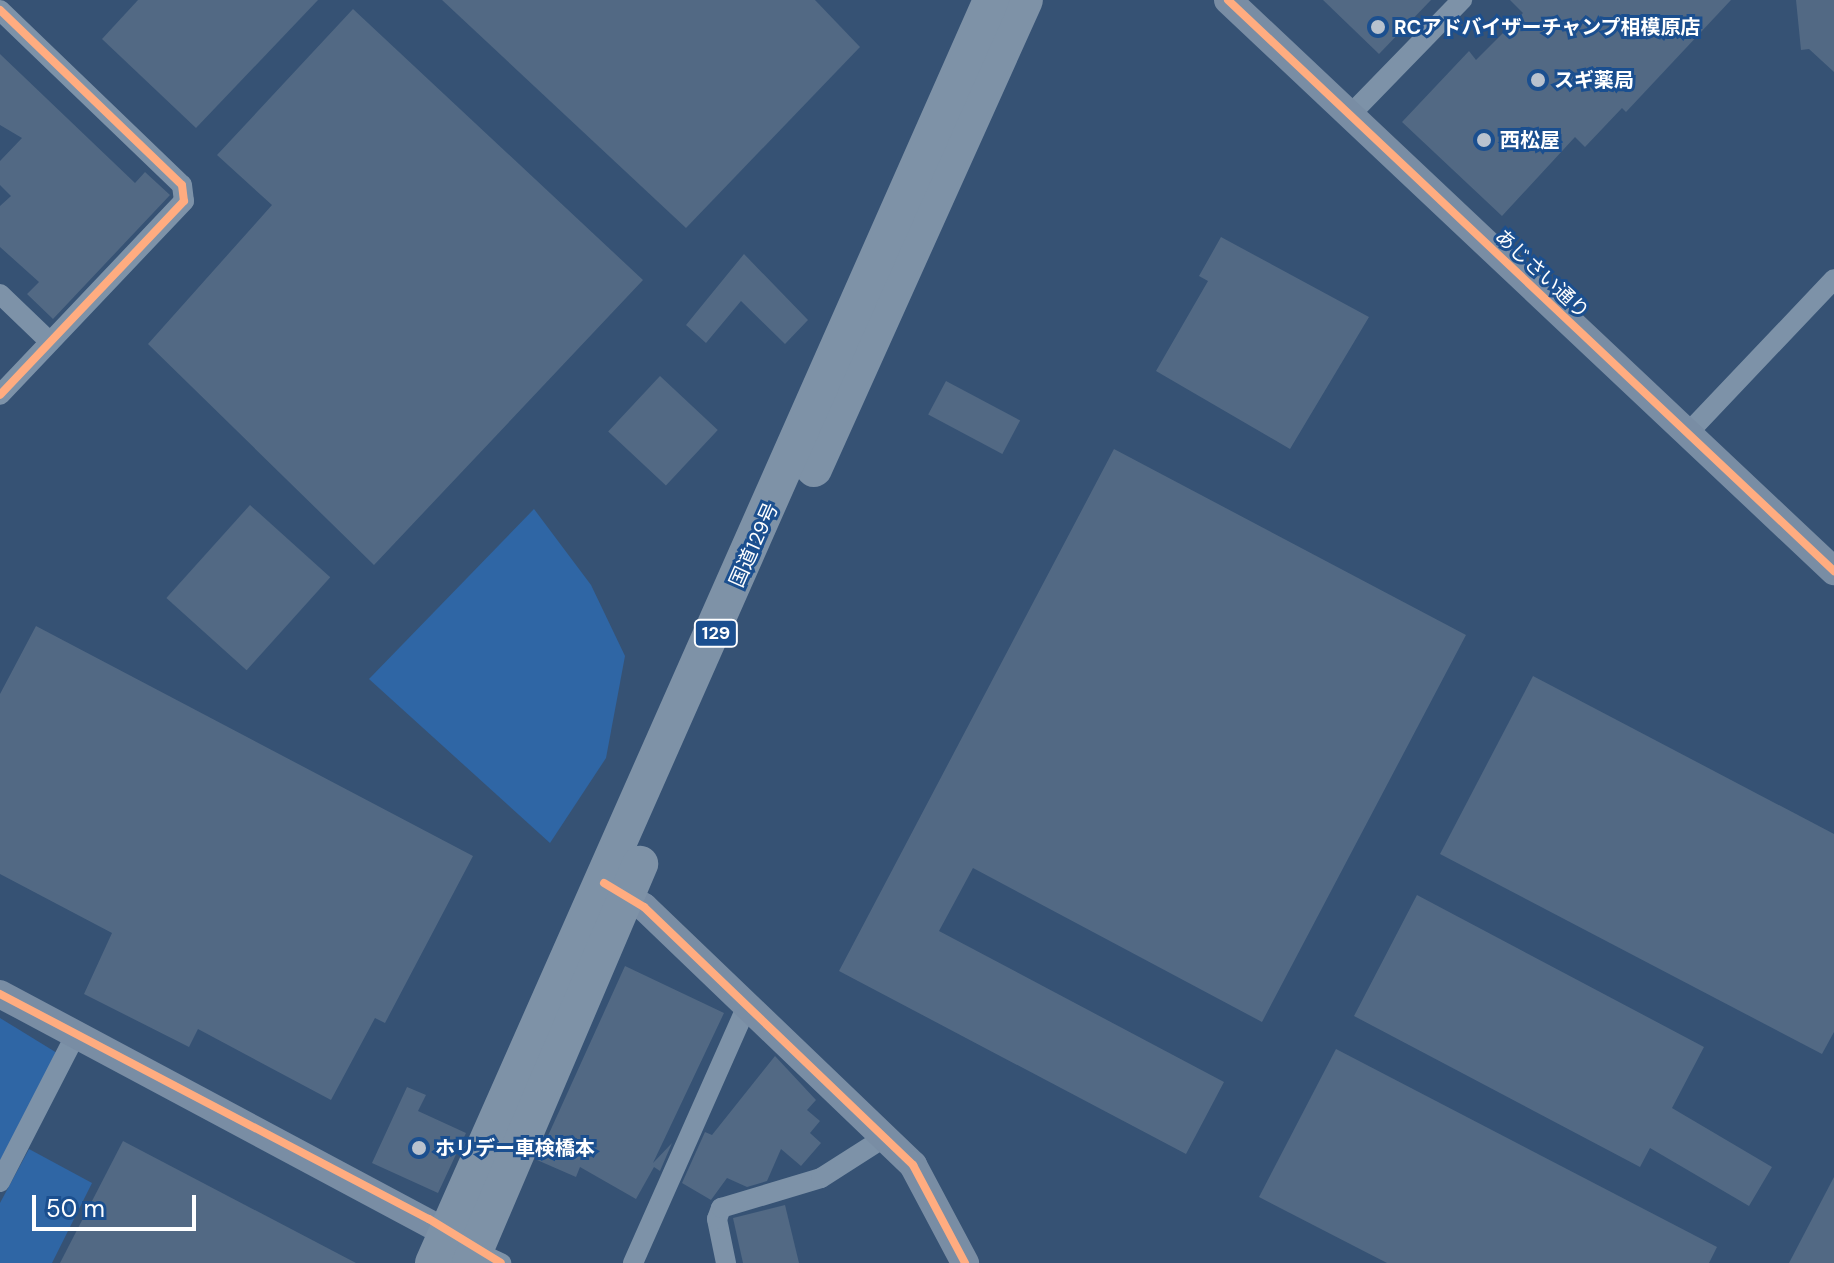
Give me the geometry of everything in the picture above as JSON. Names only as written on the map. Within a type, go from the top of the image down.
[{"type":"highway","name":"国道129号","points":[[433,1263],[474,1252],[615,889],[991,0]]},
{"type":"highway","name":"国道129号","points":[[615,889],[1025,0]]},
{"type":"street","name":"あじさい通り","points":[[1228,0],[1834,571]]},
{"type":"street","points":[[1350,115],[1462,0]]},
{"type":"street","points":[[0,10],[182,185],[184,201],[0,395]]},
{"type":"street","points":[[1688,433],[1831,288]]},
{"type":"street","points":[[0,294],[50,342]]},
{"type":"street","points":[[615,889],[747,1006],[913,1165],[965,1263]]},
{"type":"street","points":[[0,994],[474,1252]]},
{"type":"street","points":[[633,1263],[747,1006]]},
{"type":"street","points":[[0,1182],[76,1034]]},
{"type":"street","points":[[726,1263],[717,1219],[721,1208],[821,1178],[885,1137]]},
{"type":"shaded area","points":[[534,509],[591,585],[625,656],[606,758],[550,843],[369,679]]},
{"type":"shaded area","points":[[0,1018],[57,1053],[0,1161]]},
{"type":"shaded area","points":[[29,1149],[92,1183],[52,1263],[0,1263],[0,1203]]},
{"type":"building","points":[[138,0],[318,0],[196,128],[102,39]]},
{"type":"building","points":[[442,0],[815,0],[860,47],[686,228]]},
{"type":"building","name":"RCアドバイザーチャンプ相模原店","points":[[1323,0],[1431,0],[1379,54]]},
{"type":"building","points":[[1510,0],[1731,0],[1626,112],[1622,108],[1585,147],[1575,137],[1502,216],[1402,122],[1469,51],[1476,60],[1523,13]]},
{"type":"building","points":[[1796,0],[1834,0],[1834,72],[1809,49],[1801,50]]},
{"type":"building","points":[[353,9],[643,280],[374,565],[148,344],[272,205],[217,155]]},
{"type":"building","points":[[0,54],[135,183],[145,172],[170,195],[53,319],[27,294],[39,282],[0,247],[0,206],[11,196],[0,185],[0,161],[22,138],[0,125]]},
{"type":"building","points":[[1221,237],[1369,317],[1290,449],[1156,371],[1208,281],[1199,276]]},
{"type":"building","points":[[744,254],[808,320],[785,344],[741,301],[706,343],[686,325]]},
{"type":"building","points":[[660,376],[718,430],[666,485],[608,432]]},
{"type":"building","points":[[946,381],[1020,420],[1002,454],[928,415]]},
{"type":"building","points":[[1114,449],[1466,635],[1262,1022],[973,868],[939,931],[1224,1082],[1186,1154],[839,971]]},
{"type":"building","points":[[250,505],[330,577],[247,670],[166,598]]},
{"type":"building","points":[[36,626],[473,856],[385,1023],[375,1018],[331,1100],[198,1029],[189,1047],[84,994],[112,933],[0,874],[0,694]]},
{"type":"building","points":[[1533,676],[1834,834],[1834,1032],[1822,1054],[1440,854]]},
{"type":"building","points":[[1417,895],[1704,1047],[1672,1108],[1772,1167],[1749,1206],[1650,1148],[1640,1167],[1354,1016]]},
{"type":"building","points":[[625,966],[724,1013],[653,1163],[672,1143],[660,1171],[654,1167],[636,1199],[580,1167],[576,1177],[537,1160]]},
{"type":"building","points":[[1336,1049],[1717,1247],[1709,1263],[1387,1263],[1259,1197]]},
{"type":"building","points":[[775,1056],[816,1100],[807,1110],[820,1121],[810,1133],[821,1143],[801,1166],[781,1149],[767,1181],[747,1187],[727,1178],[711,1200],[682,1183],[705,1132],[712,1135]]},
{"type":"building","name":"ホリデー車検橋本","points":[[407,1087],[426,1095],[418,1111],[466,1133],[438,1193],[372,1163]]},
{"type":"building","points":[[123,1141],[356,1263],[60,1263]]},
{"type":"building","points":[[1834,1177],[1834,1263],[1789,1263]]},
{"type":"building","points":[[785,1205],[799,1263],[743,1263],[733,1218]]},
{"type":"cycle path","points":[[1228,0],[1834,571]]},
{"type":"cycle path","points":[[0,10],[182,185],[184,201],[0,395]]},
{"type":"cycle path","points":[[604,883],[644,907],[913,1165],[965,1263]]},
{"type":"cycle path","points":[[0,994],[429,1219],[501,1263]]},
{"type":"place","name":"RCアドバイザーチャンプ相模原店","points":[[1378,27]]},
{"type":"place","name":"スギ薬局","points":[[1538,80]]},
{"type":"place","name":"西松屋","points":[[1484,140]]},
{"type":"place","name":"ホリデー車検橋本","points":[[419,1148]]}]
